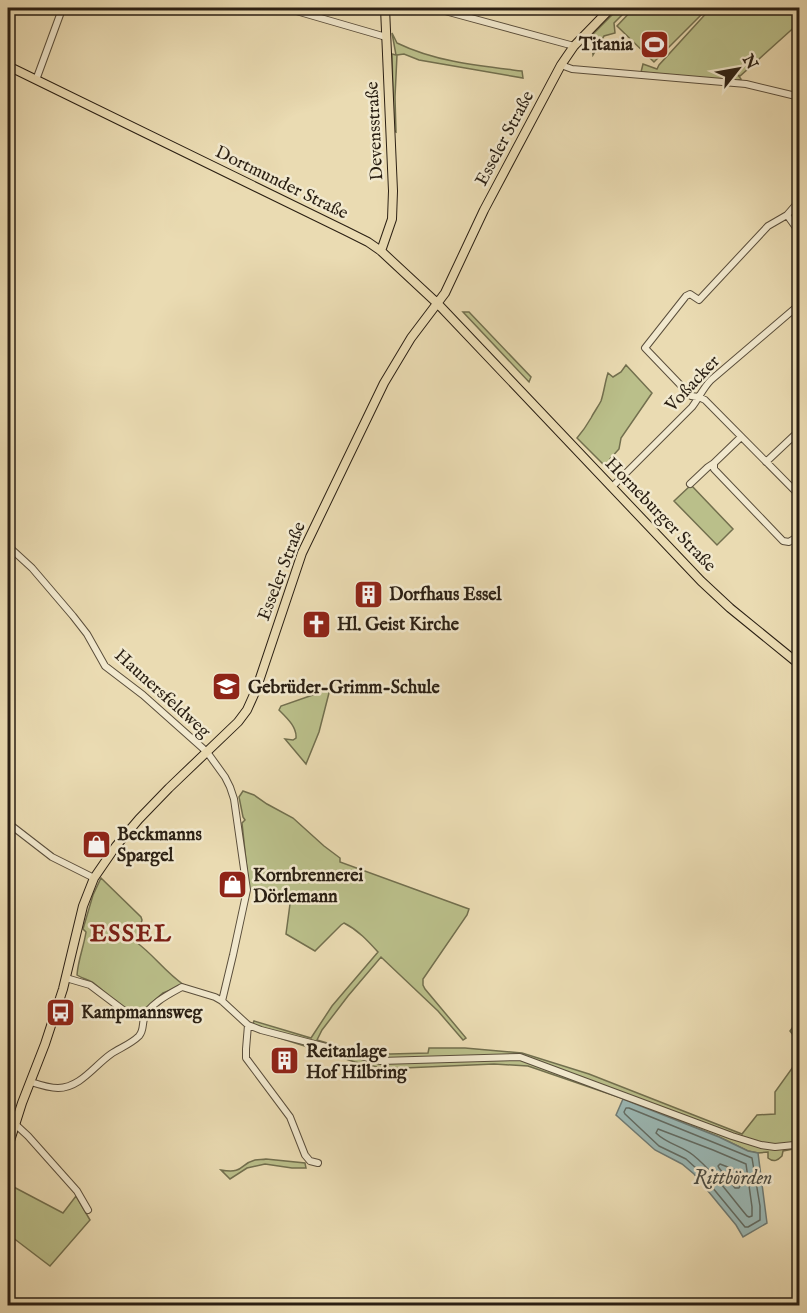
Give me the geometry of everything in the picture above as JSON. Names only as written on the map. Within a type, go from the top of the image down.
[{"type":"main road","name":"Devensstraße","points":[[381,251],[392,219],[393,191],[385,8]]},
{"type":"main road","name":"Esseler Straße","points":[[8,1147],[9,1136],[45,1044],[66,978],[78,922],[94,878],[121,839],[168,788],[238,723],[248,710],[302,553],[384,383],[411,339],[445,293],[484,210],[561,65],[574,46],[611,8]]},
{"type":"main road","name":"Dortmunder Straße","points":[[8,66],[368,242],[381,251],[438,304],[508,376]]},
{"type":"main road","name":"Horneburger Straße","points":[[508,376],[700,581],[800,665]]},
{"type":"street","points":[[36,80],[60,15],[66,8]]},
{"type":"street","points":[[286,8],[386,37]]},
{"type":"street","points":[[434,8],[574,46]]},
{"type":"street","points":[[561,65],[572,69],[747,84],[800,97]]},
{"type":"street","points":[[800,200],[787,215],[768,226],[699,300],[690,294],[686,296],[645,348],[691,396],[705,400],[800,496]]},
{"type":"street","points":[[787,215],[800,237]]},
{"type":"street","name":"Voßacker","points":[[612,487],[692,407],[711,380],[800,304]]},
{"type":"street","points":[[766,462],[800,430]]},
{"type":"street","points":[[690,484],[741,437]]},
{"type":"street","points":[[714,463],[716,472],[783,541],[789,542],[800,535]]},
{"type":"street","name":"Haunersfeldweg","points":[[8,546],[32,568],[73,616],[87,634],[105,666],[207,752],[230,787],[234,798],[247,890],[222,1001]]},
{"type":"street","points":[[8,823],[52,857],[94,878]]},
{"type":"street","points":[[66,978],[90,985],[131,1016],[144,1017]]},
{"type":"street","points":[[31,1082],[57,1088],[66,1088],[76,1084],[112,1053],[140,1035],[144,1017],[164,996],[182,987],[215,997],[249,1025],[261,1030],[380,1061],[520,1057],[761,1145],[775,1147],[794,1145],[800,1138]]},
{"type":"street","points":[[249,1025],[246,1058],[290,1117],[305,1155],[310,1161],[318,1163]]},
{"type":"street","points":[[15,1124],[72,1185],[88,1210]]},
{"type":"green space","points":[[619,8],[629,8],[614,23],[615,33],[604,36],[593,55],[591,36]]},
{"type":"green space","name":"Titania","points":[[634,8],[708,8],[654,62],[617,26]]},
{"type":"green space","points":[[711,8],[799,8],[799,23],[740,76],[738,75],[741,79],[735,81],[641,72],[643,64],[657,69]]},
{"type":"green space","points":[[392,33],[397,43],[427,55],[522,71],[523,78],[419,60],[404,54],[397,55],[396,132],[394,131],[392,54],[396,55]]},
{"type":"green space","points":[[463,312],[469,312],[531,377],[529,382]]},
{"type":"green space","points":[[626,365],[652,393],[621,438],[619,449],[610,459],[619,468],[610,471],[577,438],[601,401],[608,373],[613,377]]},
{"type":"green space","points":[[691,485],[733,529],[717,545],[674,501]]},
{"type":"green space","points":[[330,689],[319,732],[306,764],[285,739],[293,740],[296,734],[291,723],[279,710],[281,706]]},
{"type":"green space","points":[[243,791],[293,818],[340,858],[340,862],[469,909],[423,979],[425,989],[466,1038],[463,1040],[438,1011],[381,957],[348,996],[317,1040],[351,1050],[390,1054],[428,1053],[429,1048],[465,1048],[522,1053],[589,1074],[742,1134],[757,1115],[775,1114],[775,1092],[793,1067],[797,1040],[790,1031],[799,1019],[799,1148],[783,1151],[782,1156],[772,1160],[768,1158],[768,1152],[748,1151],[627,1100],[528,1066],[494,1064],[377,1067],[251,1029],[254,1021],[311,1038],[332,1006],[378,952],[358,932],[344,923],[315,951],[286,934],[290,904],[272,890],[249,889],[242,823],[245,820],[239,797]]},
{"type":"green space","points":[[101,878],[141,917],[136,942],[184,985],[163,993],[141,1012],[129,1011],[95,984],[77,975],[86,932],[83,929],[93,895]]},
{"type":"green space","points":[[266,1159],[305,1163],[306,1168],[265,1164],[247,1168],[230,1179],[221,1170],[234,1171],[250,1162]]},
{"type":"green space","points":[[8,1184],[63,1213],[76,1196],[90,1220],[50,1266],[8,1234]]},
{"type":"water","name":"Rittbörden","points":[[623,1099],[748,1151],[758,1153],[767,1223],[743,1237],[736,1225],[694,1174],[682,1164],[655,1150],[616,1115]]},
{"type":"place","name":"Titania","points":[[654,44]]},
{"type":"place","name":"Dorfhaus Essel","points":[[368,594]]},
{"type":"place","name":"Hl. Geist Kirche","points":[[316,624]]},
{"type":"place","name":"Gebrüder-Grimm-Schule","points":[[227,687]]},
{"type":"place","name":"Beckmanns Spargel","points":[[96,844]]},
{"type":"place","name":"Kornbrennerei Dörlemann","points":[[232,885]]},
{"type":"place","name":"Kampmannsweg","points":[[60,1012]]},
{"type":"place","name":"Reitanlage Hof Hilbring","points":[[285,1061]]},
{"type":"district","name":"ESSEL","points":[[131,933]]}]
